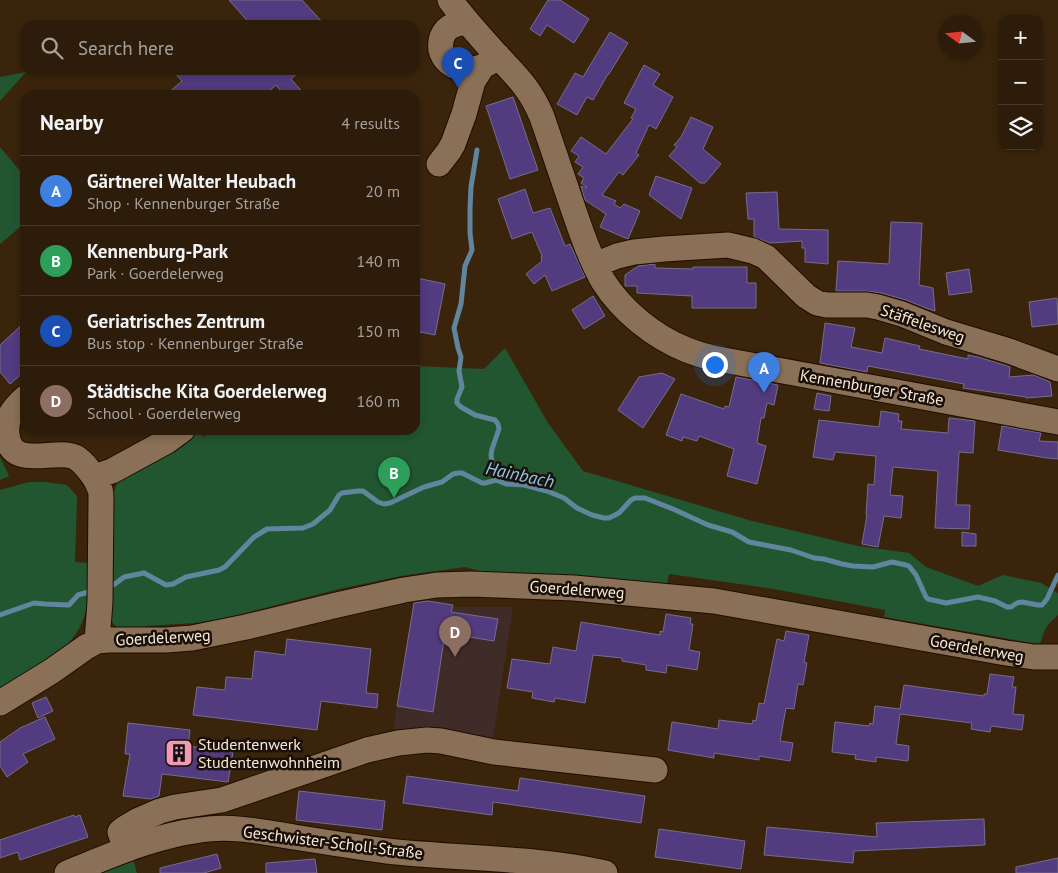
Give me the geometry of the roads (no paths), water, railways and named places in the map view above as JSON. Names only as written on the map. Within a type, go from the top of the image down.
[{"type":"street","name":"Kennenburger Straße","points":[[450,0],[467,23],[490,62],[522,82],[533,97],[595,265],[609,289],[633,316],[648,328],[668,341],[698,354],[728,361],[1058,422]]},
{"type":"street","points":[[467,23],[455,24],[447,28],[442,38],[441,48],[444,58],[452,65],[464,68],[490,62]]},
{"type":"street","points":[[439,164],[450,151],[453,144],[464,114],[472,81],[490,62]]},
{"type":"street","name":"Stäffelesweg","points":[[595,265],[617,256],[634,252],[728,245],[753,251],[766,257],[806,296],[817,302],[872,306],[895,312],[946,332],[1009,351],[1058,369]]},
{"type":"street","name":"Goerdelerweg","points":[[20,403],[13,410],[8,422],[7,435],[10,445],[14,450],[20,454],[31,456],[64,455],[74,457],[82,463],[99,486],[101,498],[100,602],[97,641]]},
{"type":"street","points":[[94,477],[112,471],[174,435]]},
{"type":"street","name":"Goerdelerweg","points":[[0,703],[97,641],[192,638],[404,590],[437,585],[471,584],[574,588],[714,602],[1006,653],[1034,657],[1058,657]]},
{"type":"street","points":[[126,849],[120,832],[149,815],[175,807],[222,800],[367,750],[398,743],[427,740],[441,741],[494,752],[655,770]]},
{"type":"street","name":"Geschwister-Scholl-Straße","points":[[67,873],[126,849],[180,833],[201,829],[230,829],[267,833],[390,851],[540,862],[605,873]]},
{"type":"waterway","points":[[477,150],[471,187],[470,233],[472,250],[465,266],[461,304],[454,328],[461,357],[459,371],[462,387],[457,403],[475,415],[495,420],[498,424],[499,429],[491,455],[499,481]]},
{"type":"waterway","name":"Hainbach","points":[[108,587],[124,577],[144,573],[166,585],[173,584],[186,577],[219,570],[225,567],[254,537],[267,529],[303,528],[313,524],[330,510],[342,493],[363,491],[378,502],[390,503],[424,487],[442,482],[453,474],[458,473],[462,473],[482,483],[496,480],[506,484],[524,485],[547,491],[564,498],[577,508],[604,518],[609,518],[619,513],[635,498],[645,498],[708,525],[732,532],[749,542],[791,550],[814,558],[853,566],[873,567],[892,562],[906,565],[916,575],[928,599],[946,603],[978,597],[995,601],[1007,607],[1022,602],[1042,605],[1047,599],[1058,575]]},
{"type":"waterway","name":"Hainbach","points":[[0,615],[34,603],[69,605],[78,595],[92,591]]},
{"type":"place","name":"Geriatrisches Zentrum","points":[[458,88]]},
{"type":"place","name":"Gärtnerei Walter Heubach","points":[[764,393]]},
{"type":"place","name":"Kennenburg-Park","points":[[394,498]]},
{"type":"place","name":"Städtische Kita Goerdelerweg","points":[[455,657]]},
{"type":"place","name":"Studentenwerk Studentenwohnheim","points":[[179,753]]}]
